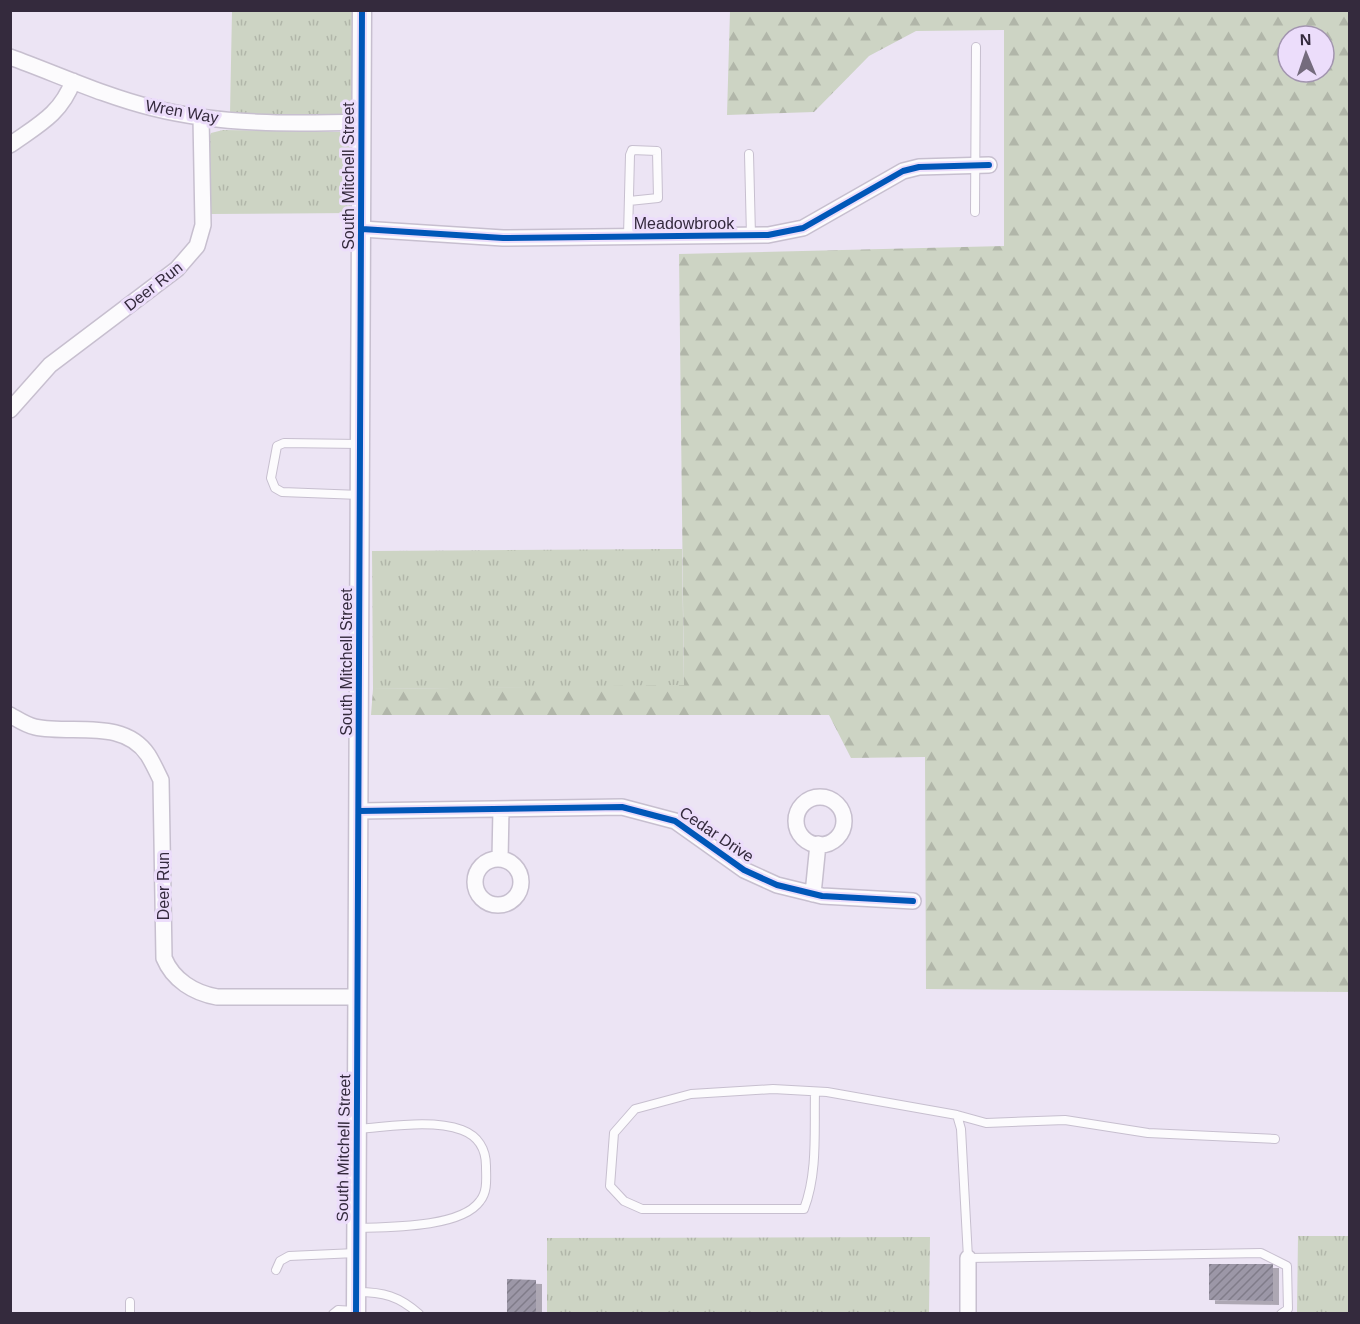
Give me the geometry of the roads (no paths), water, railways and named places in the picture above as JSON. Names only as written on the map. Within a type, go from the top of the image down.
[{"type":"street","name":"South Mitchell Street","points":[[356,1312],[362,10]]},
{"type":"street","name":"Wren Way","points":[[10,57],[152,108],[201,117],[286,124],[362,122]]},
{"type":"street","points":[[10,145],[58,111],[73,81]]},
{"type":"street","name":"Deer Run","points":[[10,410],[50,366],[177,268],[197,246],[203,225],[201,117]]},
{"type":"street","name":"Meadowbrook","points":[[362,229],[503,238],[752,236],[803,228],[903,171],[919,167],[983,165]]},
{"type":"street","name":"Deer Run","points":[[10,715],[38,728],[110,732],[129,739],[147,754],[161,780],[164,958],[169,969],[190,988],[202,994],[217,997],[358,997]]},
{"type":"street","name":"Cedar Drive","points":[[359,811],[622,807],[657,814],[690,829],[744,870],[777,885],[813,894],[913,900]]},
{"type":"street","points":[[500,859],[501,809]]},
{"type":"street","points":[[813,894],[818,844]]},
{"type":"street","points":[[968,1258],[968,1314]]},
{"type":"lane","points":[[975,212],[983,165],[976,47]]},
{"type":"lane","points":[[628,236],[629,201],[632,150],[657,151],[658,198],[629,201]]},
{"type":"lane","points":[[749,154],[752,236]]},
{"type":"lane","points":[[360,444],[284,443],[277,446],[271,478],[275,488],[282,492],[360,495]]},
{"type":"lane","points":[[815,1092],[811,1175],[809,1195],[804,1209],[642,1209],[624,1202],[610,1186],[614,1133],[635,1109],[691,1094],[773,1089],[815,1092],[957,1115],[986,1123],[1065,1120],[1148,1133],[1275,1139]]},
{"type":"lane","points":[[957,1115],[961,1129],[968,1258],[1261,1253],[1287,1266],[1288,1309],[1281,1314]]},
{"type":"lane","points":[[356,1228],[448,1220],[471,1210],[480,1201],[486,1189],[483,1148],[475,1137],[462,1130],[429,1126],[357,1129]]},
{"type":"lane","points":[[276,1270],[279,1262],[289,1256],[356,1253]]},
{"type":"lane","points":[[356,1292],[388,1294],[405,1301],[419,1314]]},
{"type":"lane","points":[[130,1302],[130,1314]]},
{"type":"lane","points":[[333,1314],[338,1310],[356,1312]]}]
